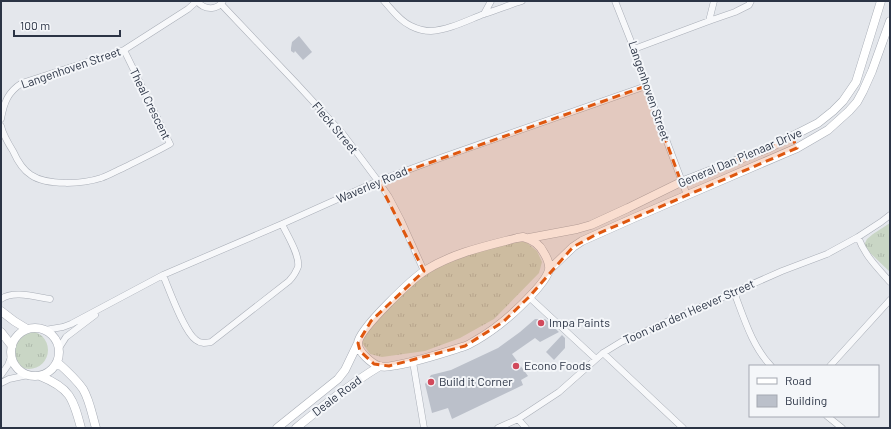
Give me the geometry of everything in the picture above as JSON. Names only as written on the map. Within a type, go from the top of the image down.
[{"type":"street","points":[[197,1],[206,8],[212,9],[222,3]]},
{"type":"street","name":"Langenhoven Street","points":[[1,119],[2,110],[7,98],[12,90],[22,83],[124,50],[188,9],[197,1]]},
{"type":"street","points":[[384,1],[397,16],[409,26],[423,31],[433,31],[448,27],[467,21],[509,3],[522,1]]},
{"type":"street","points":[[484,14],[491,1]]},
{"type":"street","name":"Langenhoven Street","points":[[615,1],[687,195]]},
{"type":"street","points":[[709,21],[714,1]]},
{"type":"street","points":[[634,49],[744,8],[749,5],[751,1]]},
{"type":"street","name":"General Dan Pienaar Drive","points":[[424,271],[449,258],[473,249],[517,238],[528,238],[591,225],[681,182],[769,148],[818,123],[843,101],[856,82],[882,1]]},
{"type":"street","name":"Fleck Street","points":[[222,3],[343,134],[389,197],[424,271]]},
{"type":"street","name":"General Dan Pienaar Drive","points":[[476,340],[486,335],[504,322],[541,284],[549,270],[573,247],[582,241],[797,148],[828,130],[857,102],[872,71],[890,21]]},
{"type":"street","name":"Theal Crescent","points":[[1,126],[5,137],[25,170],[31,176],[48,182],[67,183],[101,178],[147,157],[170,144],[124,50]]},
{"type":"street","name":"Waverley Road","points":[[45,330],[71,324],[163,275],[378,181],[442,157],[646,86]]},
{"type":"street","points":[[792,137],[797,148]]},
{"type":"street","name":"Toon van den Heever Street","points":[[498,428],[518,419],[559,392],[603,353],[621,342],[782,271],[827,254],[858,237],[890,215]]},
{"type":"street","points":[[163,275],[178,313],[189,334],[197,341],[205,343],[211,342],[289,281],[298,268],[296,253],[282,224]]},
{"type":"street","points":[[858,237],[864,251],[890,282]]},
{"type":"street","points":[[528,238],[542,249],[548,260],[549,270]]},
{"type":"street","name":"Deale Road","points":[[277,428],[338,379],[345,370],[361,335],[371,321],[424,271]]},
{"type":"street","points":[[734,292],[759,351],[771,365]]},
{"type":"street","points":[[1,299],[13,294],[50,298]]},
{"type":"street","points":[[529,297],[596,359]]},
{"type":"street","points":[[831,365],[890,300]]},
{"type":"street","name":"Waverley Road","points":[[59,348],[66,337],[107,305]]},
{"type":"street","points":[[1,311],[27,329]]},
{"type":"street","points":[[1,374],[8,366],[12,346],[17,336],[27,329],[39,328],[50,333],[54,337],[59,348],[57,362],[53,368],[40,376]]},
{"type":"street","points":[[1,332],[12,346]]},
{"type":"street","name":"Deale Road","points":[[296,428],[337,396],[380,366],[413,362],[465,346],[476,340]]},
{"type":"street","points":[[358,343],[360,351],[374,364],[380,366]]},
{"type":"street","points":[[603,353],[683,428]]},
{"type":"street","points":[[11,357],[13,363],[22,373],[40,376],[66,391],[71,397],[81,428]]},
{"type":"street","points":[[57,362],[83,389],[90,406],[96,428]]},
{"type":"street","points":[[413,362],[424,428]]},
{"type":"street","points":[[1,383],[9,379],[28,375]]},
{"type":"street","points":[[828,417],[842,428]]},
{"type":"street","points":[[518,419],[526,428]]},
{"type":"highlighted area","points":[[646,86],[681,182],[792,137],[797,148],[597,234],[573,247],[529,297],[503,322],[465,346],[389,366],[374,364],[360,351],[358,343],[371,321],[424,271],[378,181]]},
{"type":"green space","points":[[890,223],[890,272],[868,251],[864,245],[867,239]]},
{"type":"green space","points":[[513,240],[526,242],[537,251],[542,262],[539,273],[494,319],[460,338],[425,351],[382,357],[370,354],[362,343],[366,328],[410,285],[438,264]]},
{"type":"green space","points":[[25,331],[33,331],[43,336],[47,343],[47,357],[43,364],[33,369],[25,369],[15,364],[13,361],[10,354],[10,346],[15,336],[18,334]]},
{"type":"building","points":[[299,36],[312,52],[303,60],[295,51],[294,53],[291,51],[292,42]]},
{"type":"building","points":[[535,319],[545,319],[559,332],[540,342],[535,338],[512,354],[528,376],[521,380],[523,385],[452,419],[448,408],[432,413],[425,384],[431,375],[451,370],[498,348]]},
{"type":"building","points":[[562,335],[565,338],[565,348],[554,360],[546,352]]},
{"type":"place","name":"Impa Paints","points":[[541,323]]},
{"type":"place","name":"Econo Foods","points":[[516,366]]},
{"type":"place","name":"Build it Corner","points":[[431,382]]}]
